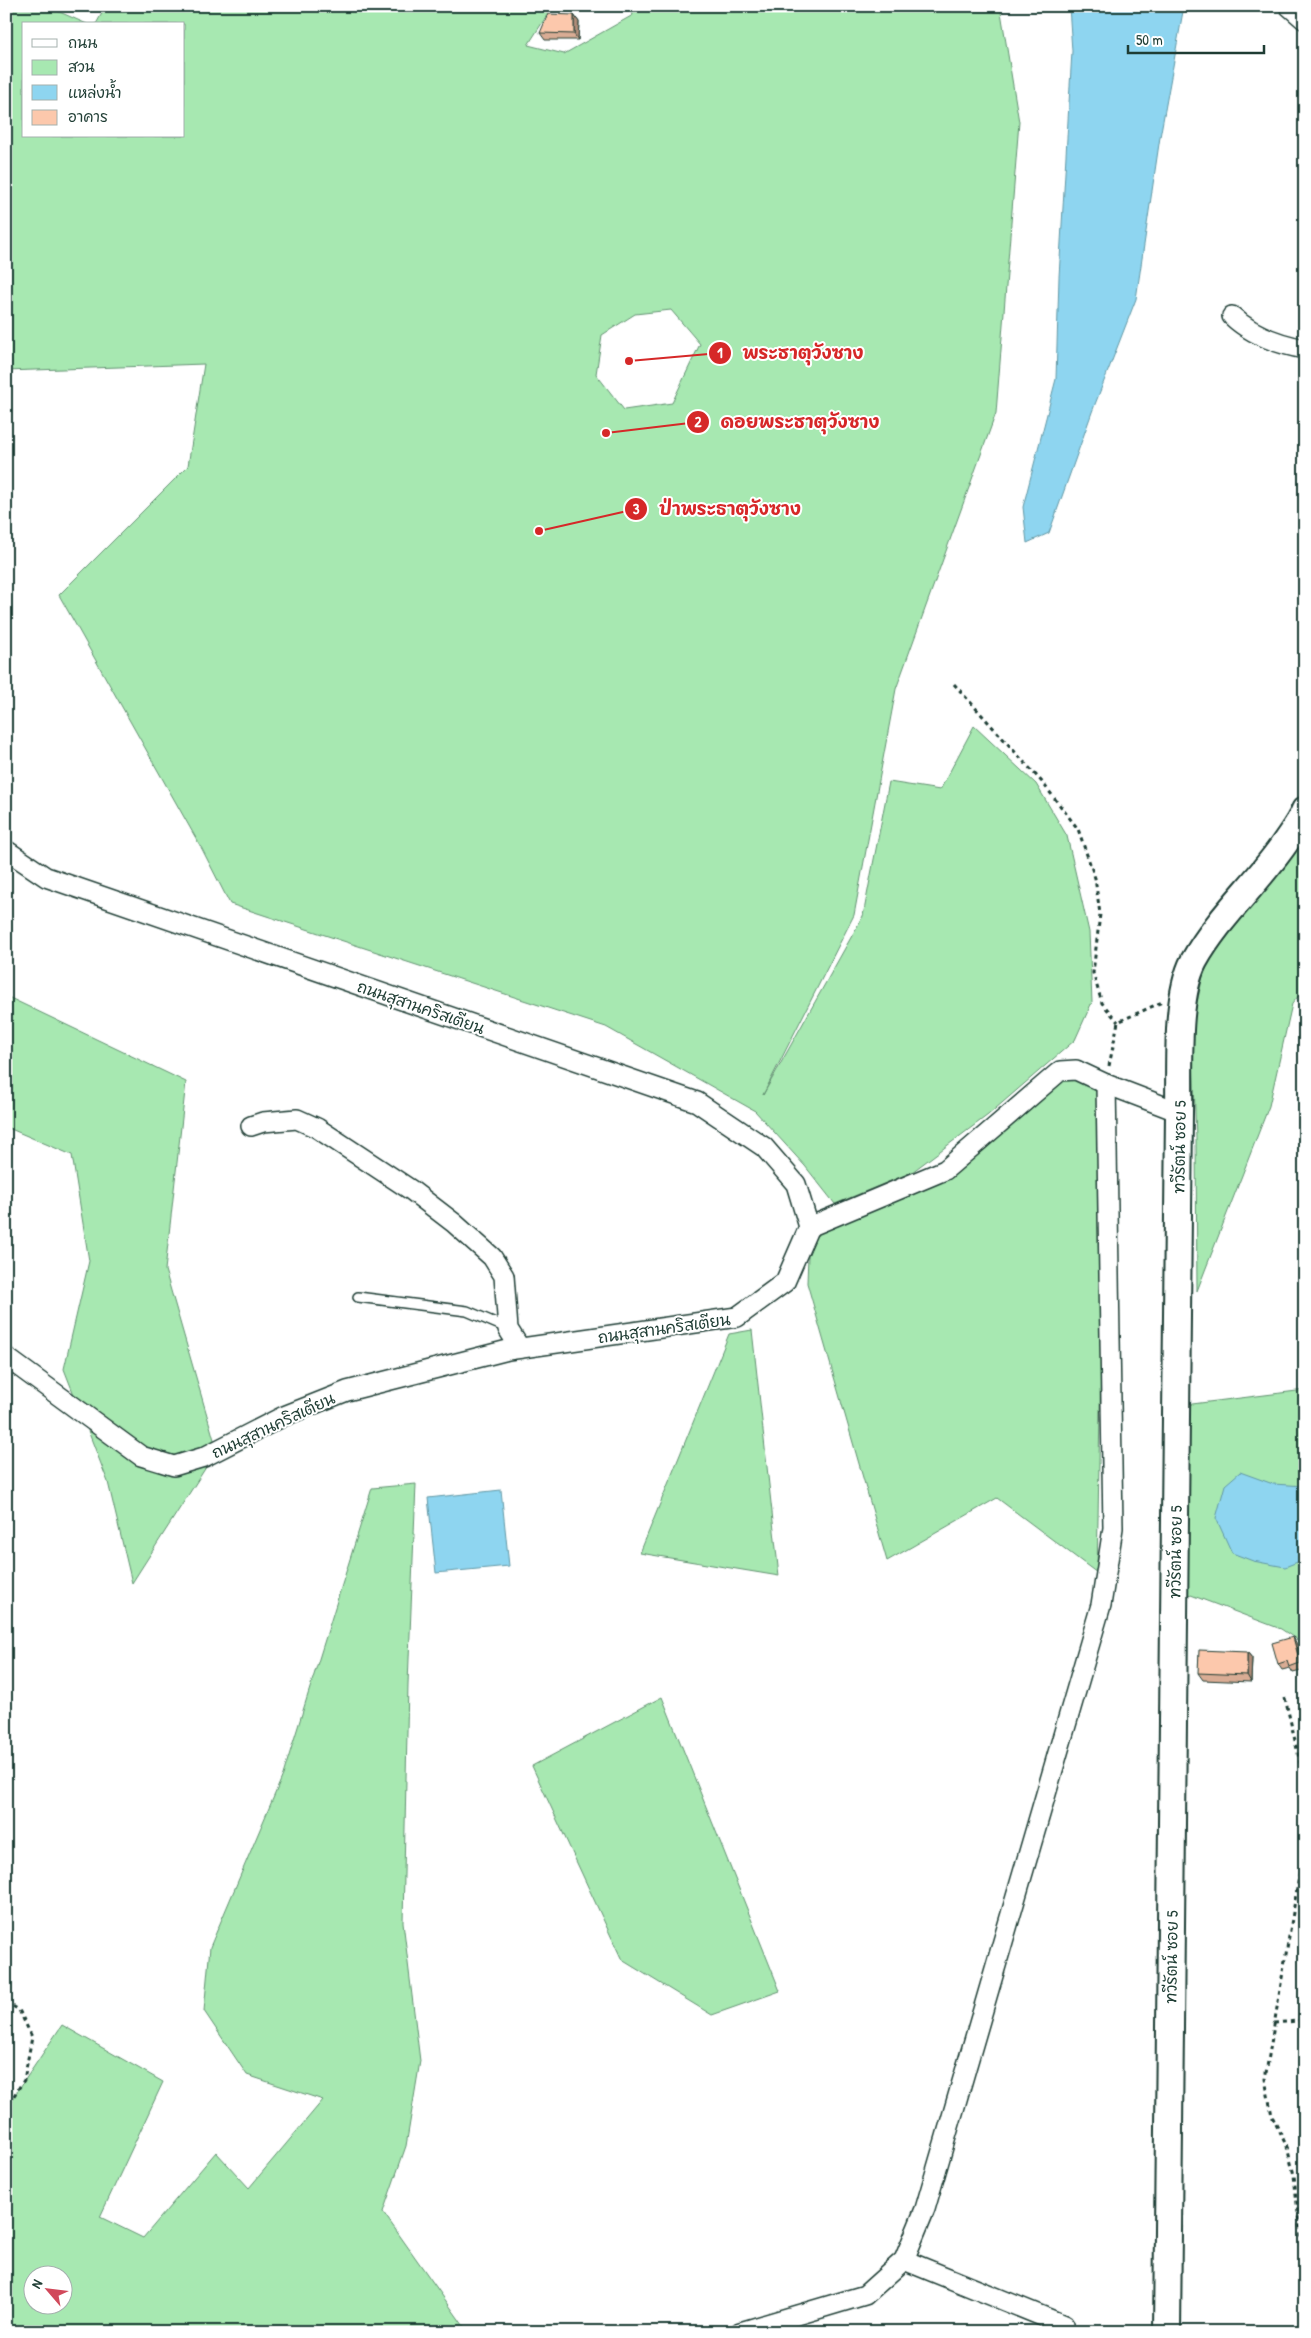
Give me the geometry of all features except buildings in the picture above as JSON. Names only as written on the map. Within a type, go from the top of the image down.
[{"type":"street","points":[[1289,6],[1305,20]]},
{"type":"street","points":[[1232,316],[1245,328],[1269,340],[1305,349]]},
{"type":"street","name":"ทวีรัตน์ ซอย 5","points":[[1167,2332],[1179,1112],[1184,992],[1194,962],[1218,926],[1275,858],[1305,810]]},
{"type":"street","name":"ถนนสุสานคริสเตียน","points":[[6,850],[46,877],[697,1102],[764,1147],[796,1184],[810,1227],[785,1282],[737,1317],[520,1348],[347,1391],[284,1416],[204,1457],[174,1466],[141,1456],[6,1356]]},
{"type":"street","points":[[810,1227],[945,1170],[1060,1071],[1076,1070],[1106,1084],[1179,1112]]},
{"type":"street","points":[[740,2332],[865,2295],[904,2260],[924,2209],[1101,1605],[1113,1528],[1106,1084]]},
{"type":"street","points":[[251,1126],[263,1122],[297,1119],[317,1128],[411,1190],[454,1223],[492,1257],[504,1276],[508,1329],[520,1348]]},
{"type":"street","points":[[904,2260],[1064,2325]]},
{"type":"lane","points":[[358,1297],[467,1311],[508,1329]]},
{"type":"path","points":[[954,684],[1042,782],[1078,829],[1095,878],[1100,914],[1093,973],[1102,1003],[1118,1022]]},
{"type":"path","points":[[1118,1022],[1184,992]]},
{"type":"path","points":[[1106,1084],[1118,1022]]},
{"type":"path","points":[[1285,1698],[1305,1783]]},
{"type":"path","points":[[1305,1841],[1265,2079],[1272,2116],[1287,2147],[1294,2175],[1305,2281]]},
{"type":"path","points":[[6,2002],[19,2010],[32,2038],[24,2080],[6,2108]]},
{"type":"path","points":[[1274,2023],[1298,2020],[1305,2017]]},
{"type":"green space","points":[[106,6],[553,6],[528,45],[564,54],[633,15],[629,6],[1000,6],[1019,122],[996,413],[896,689],[854,915],[763,1095],[863,916],[889,782],[940,790],[974,726],[1036,784],[1067,836],[1089,932],[1092,1002],[1075,1040],[988,1115],[912,1172],[835,1204],[805,1166],[755,1111],[606,1027],[230,904],[202,849],[59,595],[188,466],[204,364],[6,371],[6,8],[55,10],[82,22],[22,22],[22,138],[185,138],[185,22],[97,22]],"holes":[[[671,310],[700,344],[672,403],[624,410],[596,374],[602,335],[635,314]]]},
{"type":"green space","points":[[1305,831],[1305,988],[1292,1004],[1269,1106],[1197,1291],[1196,1139],[1192,1025],[1207,958]]},
{"type":"green space","points":[[6,996],[186,1082],[165,1270],[217,1450],[132,1583],[108,1482],[64,1369],[89,1261],[72,1155],[6,1127]]},
{"type":"green space","points":[[1060,1071],[1106,1084],[1097,1573],[997,1498],[887,1561],[807,1283],[809,1227],[945,1170]]},
{"type":"green space","points":[[752,1330],[779,1576],[640,1553],[729,1334]]},
{"type":"green space","points":[[1305,1390],[1305,1645],[1281,1629],[1175,1589],[1176,1406]]},
{"type":"green space","points":[[416,1484],[408,1684],[403,1922],[420,2061],[406,2146],[383,2212],[468,2332],[6,2332],[6,2108],[62,2025],[163,2082],[100,2217],[143,2238],[216,2152],[249,2188],[323,2100],[247,2075],[204,2011],[210,1947],[283,1775],[372,1488]]},
{"type":"green space","points":[[662,1697],[780,1991],[712,2015],[622,1960],[532,1766]]},
{"type":"water","points":[[1069,6],[1184,6],[1160,137],[1136,299],[1092,412],[1049,533],[1027,543],[1023,507],[1056,379],[1059,277],[1072,51]]},
{"type":"water","points":[[1240,1472],[1273,1484],[1305,1486],[1305,1559],[1285,1567],[1253,1561],[1232,1553],[1216,1518],[1225,1485]]},
{"type":"water","points":[[501,1490],[509,1566],[436,1573],[428,1498]]},
{"type":"place","name":"พระธาตุวังซาง","points":[[629,361]]},
{"type":"place","name":"ดอยพระธาตุวังซาง","points":[[606,433]]},
{"type":"place","name":"ป่าพระธาตุวังซาง","points":[[539,531]]}]
